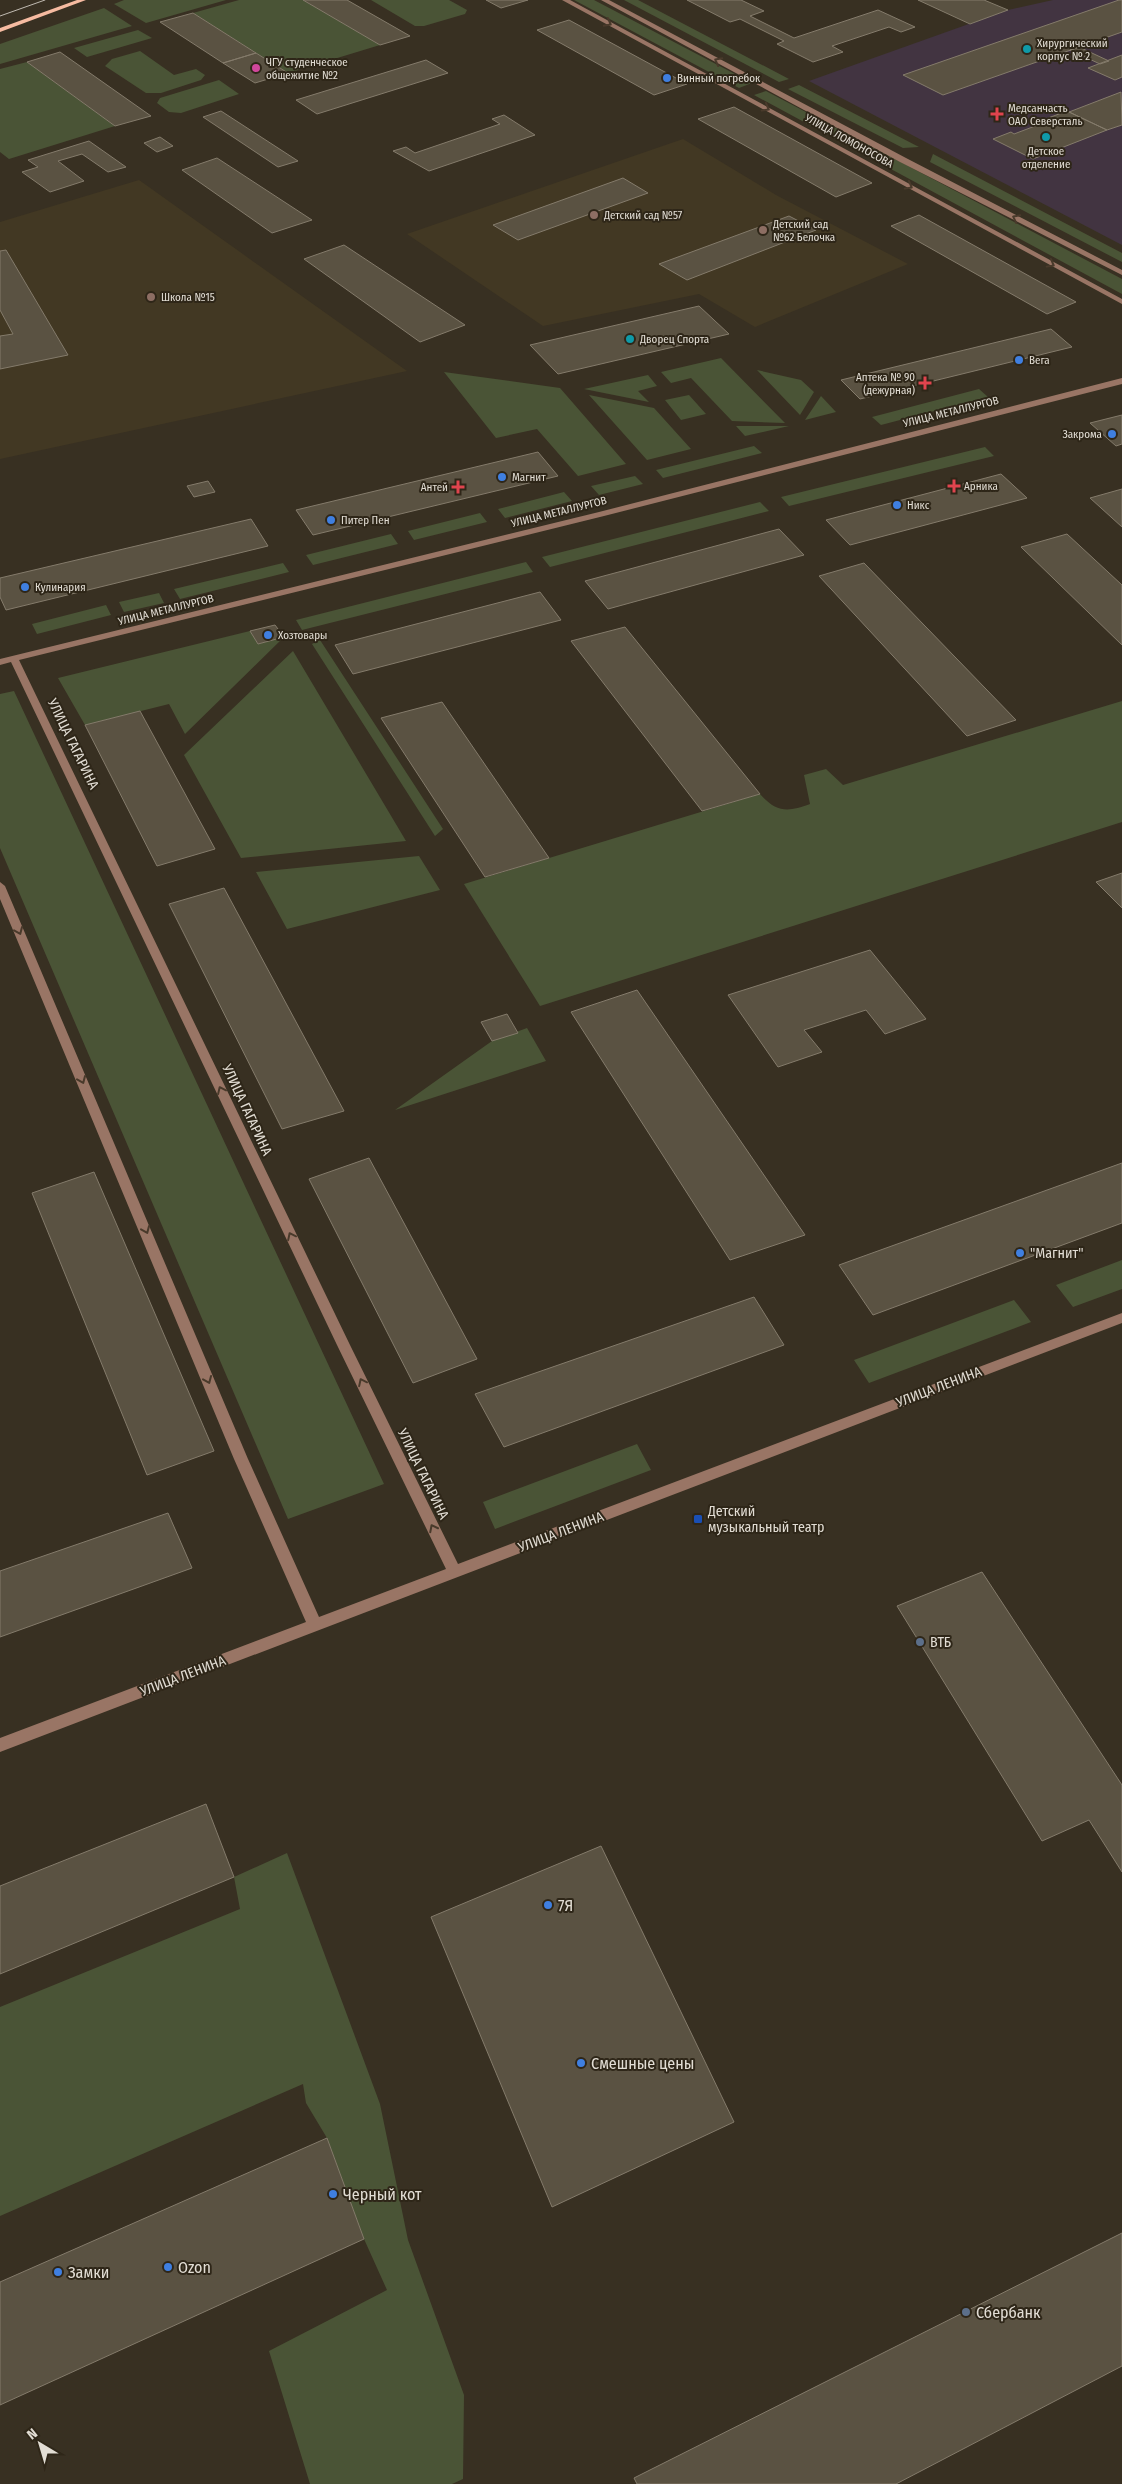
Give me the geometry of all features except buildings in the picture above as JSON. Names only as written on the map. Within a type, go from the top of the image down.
[{"type":"main road","points":[[0,30],[83,0]]},
{"type":"street","name":"УЛИЦА ЛОМОНОСОВА","points":[[565,0],[1122,302]]},
{"type":"street","name":"УЛИЦА ЛОМОНОСОВА","points":[[604,0],[903,160],[1122,273]]},
{"type":"street","points":[[756,88],[764,85]]},
{"type":"street","points":[[739,94],[748,91]]},
{"type":"street","name":"УЛИЦА МЕТАЛЛУРГОВ","points":[[0,662],[601,514],[1122,380]]},
{"type":"street","name":"УЛИЦА ГАГАРИНА","points":[[14,659],[133,902],[258,1170],[455,1572]]},
{"type":"street","points":[[0,886],[241,1459],[315,1625]]},
{"type":"street","name":"УЛИЦА ЛЕНИНА","points":[[0,1745],[1122,1318]]},
{"type":"shaded area","name":"Медсанчасть ОАО Северсталь","points":[[1053,0],[1122,0],[1122,245],[809,81],[1008,10]]},
{"type":"shaded area","points":[[683,139],[776,195],[908,264],[755,327],[699,294],[543,326],[407,234]]},
{"type":"shaded area","name":"Школа №15","points":[[139,180],[407,371],[0,459],[0,222]]},
{"type":"green space","points":[[124,0],[226,0],[146,23],[114,4]]},
{"type":"green space","points":[[239,0],[303,0],[380,45],[288,73],[193,13]]},
{"type":"green space","points":[[371,0],[449,0],[467,10],[465,14],[424,26],[415,26]]},
{"type":"green space","points":[[574,0],[594,0],[752,83],[739,88]]},
{"type":"green space","points":[[624,0],[638,0],[789,79],[779,82]]},
{"type":"green space","points":[[104,8],[132,26],[0,64],[0,44]]},
{"type":"green space","points":[[138,30],[152,38],[87,57],[74,48]]},
{"type":"green space","points":[[140,51],[174,75],[196,69],[205,75],[201,80],[161,93],[146,93],[105,66],[112,59]]},
{"type":"green space","points":[[27,62],[115,126],[9,159],[0,152],[0,69]]},
{"type":"green space","points":[[219,80],[239,94],[181,113],[169,112],[157,103],[160,98]]},
{"type":"green space","points":[[799,85],[919,147],[903,148],[788,89]]},
{"type":"green space","points":[[766,91],[1122,279],[1122,294],[754,95]]},
{"type":"green space","points":[[933,154],[1122,253],[1122,262],[930,162]]},
{"type":"green space","points":[[721,358],[785,423],[732,421],[691,378],[671,383],[661,372]]},
{"type":"green space","points":[[757,370],[801,380],[814,392],[800,415]]},
{"type":"green space","points":[[444,372],[560,388],[626,464],[578,476],[537,429],[496,438]]},
{"type":"green space","points":[[648,375],[657,386],[638,391],[649,402],[584,389]]},
{"type":"green space","points":[[979,389],[988,397],[881,425],[872,417]]},
{"type":"green space","points":[[589,395],[654,408],[691,449],[647,460]]},
{"type":"green space","points":[[689,395],[706,414],[681,420],[665,400]]},
{"type":"green space","points":[[821,396],[836,412],[805,420]]},
{"type":"green space","points":[[736,426],[789,426],[745,436]]},
{"type":"green space","points":[[754,446],[762,453],[663,478],[656,470]]},
{"type":"green space","points":[[985,447],[994,456],[789,506],[781,497]]},
{"type":"green space","points":[[635,476],[643,484],[599,495],[591,486]]},
{"type":"green space","points":[[564,492],[572,501],[505,518],[498,509]]},
{"type":"green space","points":[[760,502],[769,511],[550,567],[542,557]]},
{"type":"green space","points":[[480,513],[487,522],[414,540],[408,531]]},
{"type":"green space","points":[[391,534],[398,544],[313,565],[306,555]]},
{"type":"green space","points":[[526,562],[533,572],[302,630],[296,620]]},
{"type":"green space","points":[[283,563],[289,572],[180,599],[174,589]]},
{"type":"green space","points":[[159,593],[164,603],[124,612],[119,602]]},
{"type":"green space","points":[[106,605],[111,615],[37,634],[32,624]]},
{"type":"green space","points":[[250,631],[258,644],[284,637],[185,734],[169,704],[85,725],[58,678]]},
{"type":"green space","points":[[320,640],[443,829],[435,836],[312,644]]},
{"type":"green space","points":[[293,651],[406,841],[241,858],[184,755]]},
{"type":"green space","points":[[14,691],[384,1484],[288,1519],[0,848],[0,694]]},
{"type":"green space","points":[[1122,701],[1122,822],[540,1006],[464,884],[760,794],[777,808],[802,807],[810,804],[804,775],[826,769],[843,785]]},
{"type":"green space","points":[[419,856],[440,890],[287,929],[256,872]]},
{"type":"green space","points":[[527,1028],[546,1061],[395,1110],[492,1041]]},
{"type":"green space","points":[[1122,1260],[1122,1289],[1073,1307],[1056,1285]]},
{"type":"green space","points":[[1014,1300],[1031,1322],[869,1383],[854,1360]]},
{"type":"green space","points":[[637,1444],[651,1470],[495,1529],[483,1502]]},
{"type":"green space","points":[[287,1853],[380,2104],[408,2240],[464,2395],[463,2479],[452,2484],[310,2484],[269,2351],[387,2290],[364,2239],[327,2138],[306,2103],[303,2084],[0,2216],[0,2007],[240,1909],[234,1877]]},
{"type":"tram line","points":[[0,16],[45,0]]},
{"type":"place","name":"Хирургический корпус № 2","points":[[1027,49]]},
{"type":"place","name":"ЧГУ студенческое общежитие №2","points":[[256,68]]},
{"type":"place","name":"Винный погребок","points":[[667,78]]},
{"type":"place","name":"Медсанчасть ОАО Северсталь","points":[[997,114]]},
{"type":"place","name":"Детское отделение","points":[[1046,137]]},
{"type":"place","name":"Детский сад №57","points":[[594,215]]},
{"type":"place","name":"Детский сад №62 Белочка","points":[[763,230]]},
{"type":"place","name":"Школа №15","points":[[151,297]]},
{"type":"place","name":"Дворец Спорта","points":[[630,339]]},
{"type":"place","name":"Вега","points":[[1019,360]]},
{"type":"place","name":"Аптека № 90 (дежурная)","points":[[925,383]]},
{"type":"place","name":"Закрома","points":[[1112,434]]},
{"type":"place","name":"Магнит","points":[[502,477]]},
{"type":"place","name":"Арника","points":[[954,486]]},
{"type":"place","name":"Антей","points":[[458,487]]},
{"type":"place","name":"Никс","points":[[897,505]]},
{"type":"place","name":"Питер Пен","points":[[331,520]]},
{"type":"place","name":"Кулинария","points":[[25,587]]},
{"type":"place","name":"Хозтовары","points":[[268,635]]},
{"type":"place","name":"\"Магнит\"","points":[[1020,1253]]},
{"type":"place","name":"Детский музыкальный театр","points":[[698,1519]]},
{"type":"place","name":"ВТБ","points":[[920,1642]]},
{"type":"place","name":"7Я","points":[[548,1905]]},
{"type":"place","name":"Смешные цены","points":[[581,2063]]},
{"type":"place","name":"Черный кот","points":[[333,2194]]},
{"type":"place","name":"Ozon","points":[[168,2267]]},
{"type":"place","name":"Замки","points":[[58,2272]]},
{"type":"place","name":"Сбербанк","points":[[966,2312]]}]
